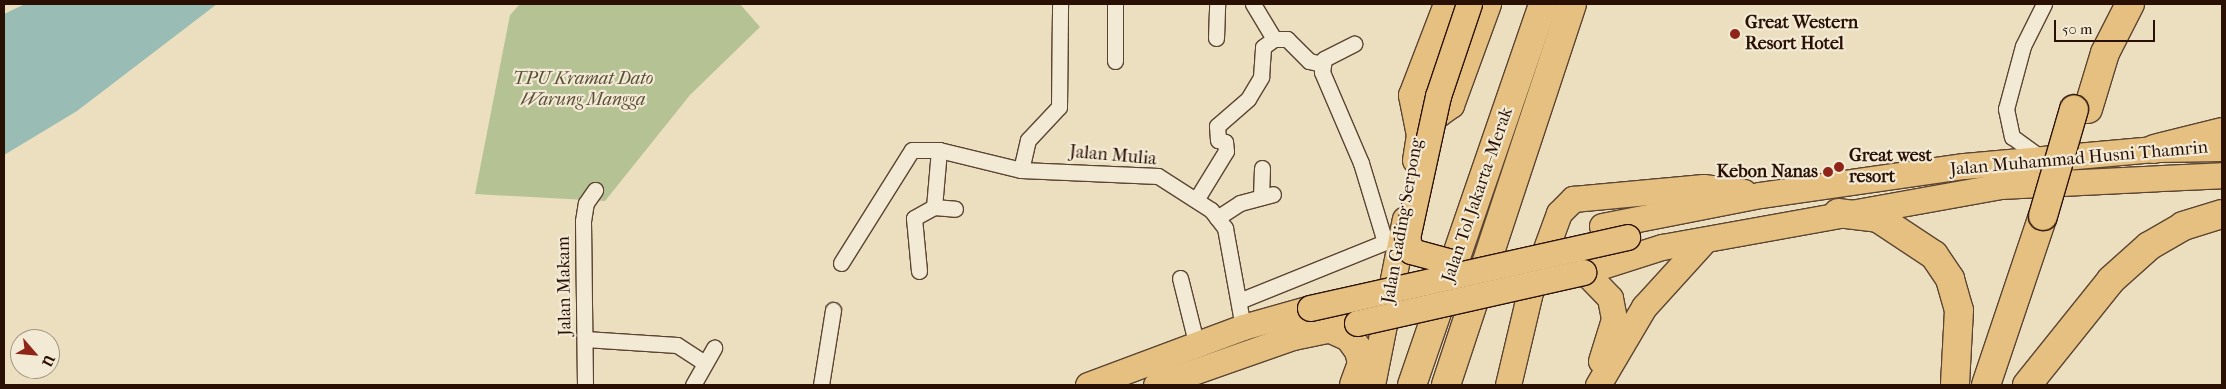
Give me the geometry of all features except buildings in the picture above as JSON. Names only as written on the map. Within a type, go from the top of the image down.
[{"type":"highway","name":"Jalan Tol Jakarta–Merak","points":[[1412,385],[1543,4]]},
{"type":"highway","name":"Jalan Tol Jakarta–Merak","points":[[1446,385],[1572,4]]},
{"type":"highway","points":[[2004,385],[2081,109],[2094,44],[2114,4]]},
{"type":"highway","points":[[2081,109],[2105,53],[2130,4]]},
{"type":"highway","points":[[2154,149],[2222,132]]},
{"type":"highway","points":[[1838,213],[1878,218],[1934,255],[1950,279],[1959,310],[1955,385]]},
{"type":"highway","points":[[2028,385],[2106,286],[2149,246],[2183,226],[2222,214]]},
{"type":"highway","points":[[1986,385],[2050,216]]},
{"type":"highway","points":[[1331,329],[1349,337],[1359,351],[1362,363],[1354,385]]},
{"type":"main road","name":"Jalan Gading Serpong","points":[[1372,385],[1419,135],[1411,95],[1422,62],[1446,4]]},
{"type":"main road","name":"Jalan Gading Serpong","points":[[1448,261],[1411,251],[1407,238],[1438,96],[1469,4]]},
{"type":"main road","points":[[1422,62],[1417,102],[1428,111],[1446,111],[1488,4]]},
{"type":"main road","name":"Jalan Muhammad Husni Thamrin","points":[[1625,242],[1692,221],[1706,207],[1760,195],[2043,159],[2154,149],[2222,148]]},
{"type":"main road","name":"Jalan Muhammad Husni Thamrin","points":[[1625,242],[1662,247],[1704,241],[1838,213],[2000,186],[2222,175]]},
{"type":"main road","points":[[1511,378],[1559,213],[1573,199],[1703,187],[1760,195]]},
{"type":"main road","points":[[1598,385],[1644,307],[1704,241]]},
{"type":"main road","points":[[1250,351],[1339,283],[1448,261],[1625,242]]},
{"type":"main road","points":[[1156,385],[1250,351],[1331,329],[1584,272],[1625,242]]},
{"type":"main road","points":[[1088,385],[1188,350],[1243,326],[1306,307],[1625,242]]},
{"type":"main road","points":[[1584,272],[1606,289],[1614,318],[1600,362],[1584,385]]},
{"type":"street","points":[[1022,170],[1028,140],[1059,107],[1060,4]]},
{"type":"street","points":[[1115,4],[1115,61]]},
{"type":"street","points":[[1216,38],[1217,4]]},
{"type":"street","points":[[1253,4],[1274,39]]},
{"type":"street","points":[[2043,159],[2012,137],[2006,110],[2023,46],[2044,4]]},
{"type":"street","points":[[1196,200],[1226,151],[1225,142],[1218,140],[1217,126],[1248,99],[1261,77],[1264,47],[1274,39],[1287,39],[1309,61],[1322,64],[1354,44]]},
{"type":"street","points":[[1239,301],[1385,242],[1361,164],[1322,64]]},
{"type":"street","name":"Jalan Mulia","points":[[841,264],[912,150],[939,150],[1022,170],[1158,176],[1196,200],[1217,218],[1224,228],[1243,326]]},
{"type":"street","points":[[934,207],[939,150]]},
{"type":"street","points":[[1217,218],[1240,203],[1267,195],[1262,168]]},
{"type":"street","name":"Jalan Makam","points":[[585,385],[583,221],[586,203],[595,190]]},
{"type":"street","points":[[919,271],[914,218],[934,207],[955,209]]},
{"type":"street","points":[[1180,278],[1188,350]]},
{"type":"street","points":[[821,385],[833,310]]},
{"type":"street","points":[[584,339],[677,345],[705,363]]},
{"type":"street","points":[[693,385],[714,348]]},
{"type":"green space","name":"TPU Kramat Dato Warung Mangga","points":[[520,4],[740,4],[760,27],[690,95],[605,201],[475,194],[510,15]]},
{"type":"water","points":[[25,4],[217,4],[77,111],[4,155],[4,14]]},
{"type":"place","name":"Great Western Resort Hotel","points":[[1735,34]]},
{"type":"place","name":"Great west resort","points":[[1839,167]]},
{"type":"place","name":"Kebon Nanas","points":[[1828,172]]}]
